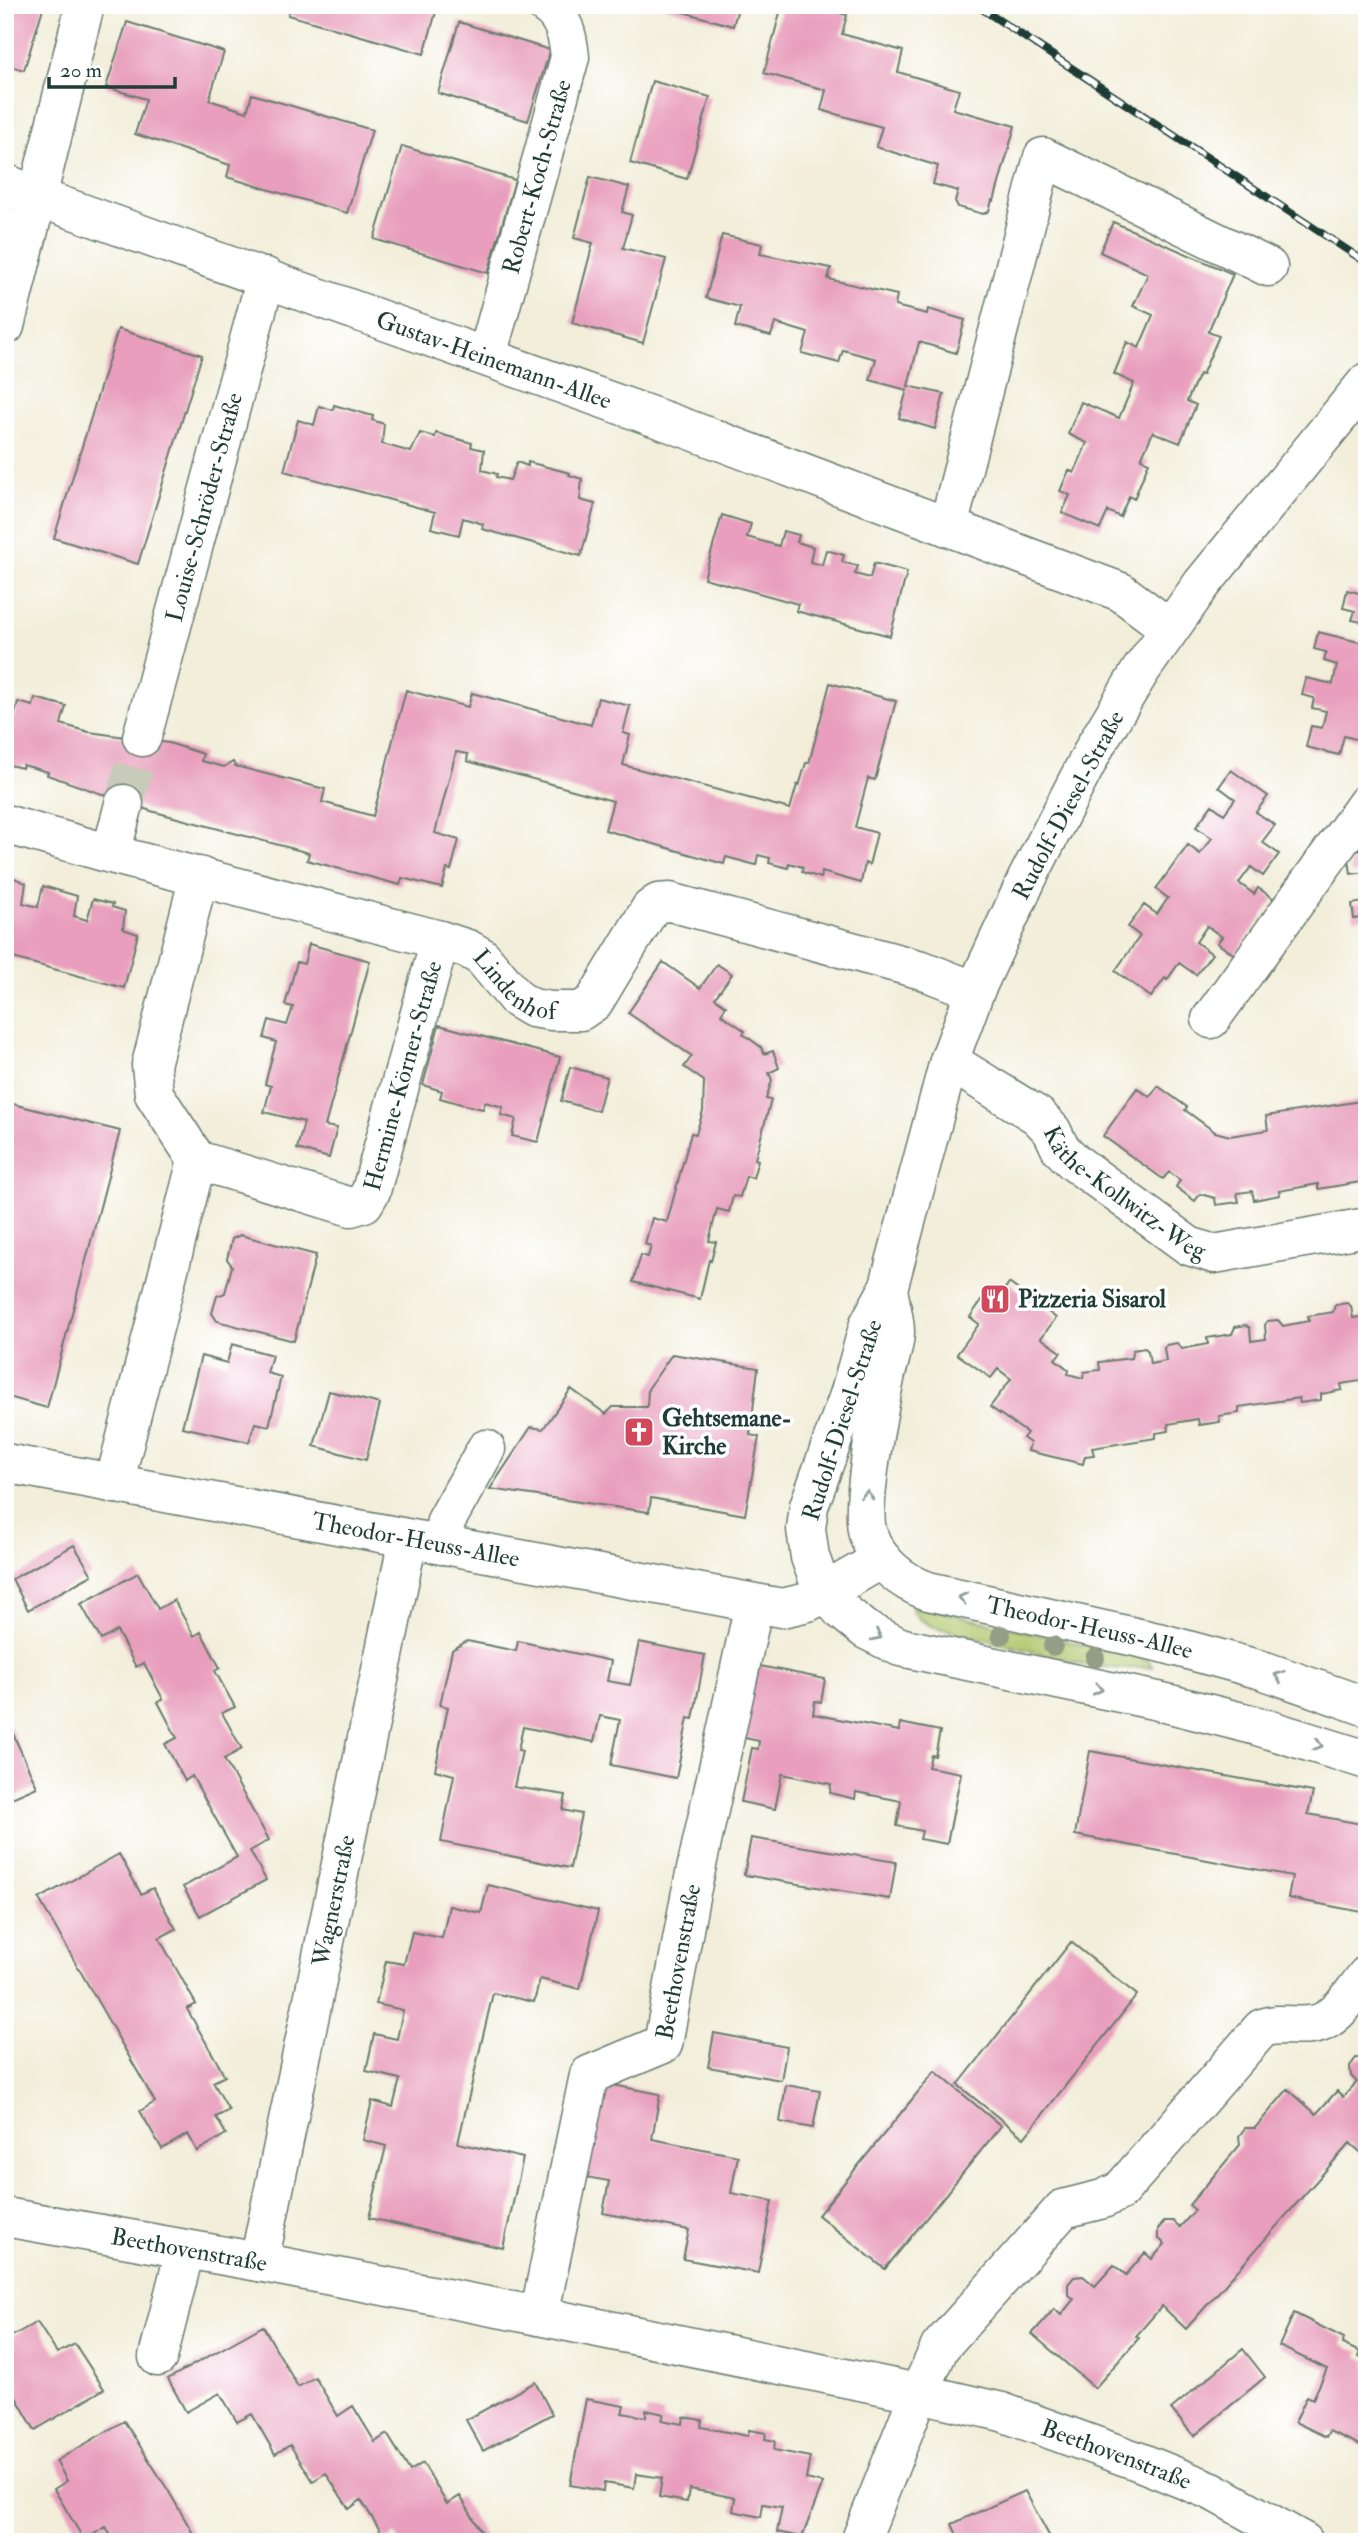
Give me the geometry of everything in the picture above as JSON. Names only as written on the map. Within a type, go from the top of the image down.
[{"type":"street","points":[[5,326],[21,190],[85,5]]},
{"type":"street","name":"Robert-Koch-Straße","points":[[488,356],[569,57],[568,36],[554,11],[546,5]]},
{"type":"street","points":[[948,527],[1043,157],[1268,267]]},
{"type":"street","name":"Gustav-Heinemann-Allee","points":[[21,190],[488,356],[1121,592],[1169,628]]},
{"type":"street","name":"Louise-Schröder-Straße","points":[[142,737],[266,277]]},
{"type":"street","name":"Rudolf-Diesel-Straße","points":[[826,1592],[810,1558],[806,1529],[809,1506],[849,1395],[869,1324],[888,1289],[949,1061],[975,991],[1033,867],[1097,743],[1169,628],[1367,382]]},
{"type":"street","points":[[1211,1019],[1367,803]]},
{"type":"street","points":[[111,854],[124,804]]},
{"type":"street","name":"Lindenhof","points":[[5,824],[440,940],[482,957],[517,999],[532,1008],[581,1011],[594,1002],[650,909],[658,903],[670,902],[922,970],[975,991]]},
{"type":"street","points":[[114,1484],[197,1160],[154,1094],[151,1065],[199,876]]},
{"type":"street","name":"Hermine-Körner-Straße","points":[[197,1160],[351,1207],[364,1203],[371,1191],[440,940]]},
{"type":"street","name":"Käthe-Kollwitz-Weg","points":[[949,1061],[1038,1116],[1052,1131],[1060,1148],[1074,1162],[1189,1246],[1214,1254],[1367,1227]]},
{"type":"street","name":"Rudolf-Diesel-Straße","points":[[882,1559],[867,1532],[866,1517],[874,1446],[895,1332],[888,1289]]},
{"type":"street","name":"Wagnerstraße","points":[[259,2262],[424,1542],[446,1521],[486,1450]]},
{"type":"street","name":"Theodor-Heuss-Allee","points":[[5,1464],[782,1608],[808,1602],[882,1559],[911,1585],[928,1591],[1163,1643],[1265,1671],[1367,1707]]},
{"type":"street","points":[[826,1592],[841,1610],[866,1630],[900,1647],[1182,1707],[1254,1725],[1367,1760]]},
{"type":"street","name":"Beethovenstraße","points":[[539,2316],[589,2075],[663,2044],[690,1897],[754,1604]]},
{"type":"street","points":[[860,2542],[940,2347],[1063,2208],[1103,2199],[1120,2191],[1262,2028],[1276,2024],[1312,2025],[1331,2018],[1367,1975]]},
{"type":"street","name":"Beethovenstraße","points":[[5,2217],[539,2316],[1002,2412],[1212,2491],[1304,2542]]},
{"type":"street","points":[[158,2357],[185,2250]]},
{"type":"green space","points":[[913,1605],[1148,1660],[1153,1667],[1120,1669],[1083,1664],[931,1626],[919,1619],[912,1610]]},
{"type":"building","points":[[5,5],[44,5],[24,70],[5,65]]},
{"type":"building","points":[[291,5],[438,5],[424,54],[288,15]]},
{"type":"building","points":[[658,5],[739,5],[733,26]]},
{"type":"building","points":[[782,5],[812,5],[847,15],[842,34],[903,51],[898,72],[959,90],[953,109],[1015,126],[989,211],[983,214],[958,207],[955,201],[958,191],[933,184],[938,166],[876,147],[882,127],[821,110],[826,90],[764,73]]},
{"type":"building","points":[[127,22],[224,52],[209,100],[247,112],[252,94],[372,130],[347,213],[227,177],[230,165],[135,134],[146,99],[106,87]]},
{"type":"building","points":[[459,22],[550,50],[528,121],[438,93]]},
{"type":"building","points":[[652,81],[710,97],[687,179],[630,163]]},
{"type":"building","points":[[402,146],[515,180],[488,273],[374,239]]},
{"type":"building","points":[[590,177],[629,187],[622,212],[632,215],[623,248],[666,259],[643,343],[572,323],[593,243],[574,238]]},
{"type":"building","points":[[1113,222],[1233,274],[1208,332],[1219,336],[1187,401],[1196,405],[1180,443],[1153,432],[1141,459],[1149,462],[1134,499],[1129,496],[1120,517],[1108,511],[1100,529],[1062,513],[1070,495],[1060,491],[1069,470],[1074,473],[1087,443],[1068,434],[1081,402],[1119,418],[1134,383],[1114,374],[1127,342],[1139,348],[1153,315],[1133,306],[1148,274],[1100,252]]},
{"type":"building","points":[[722,235],[762,244],[760,254],[831,268],[828,279],[897,295],[895,306],[927,314],[928,309],[965,320],[956,353],[919,342],[908,386],[944,394],[935,429],[899,418],[907,390],[870,380],[876,359],[843,350],[839,363],[802,353],[808,333],[775,323],[771,336],[735,327],[740,307],[706,298]]},
{"type":"building","points":[[118,329],[202,355],[138,564],[54,538]]},
{"type":"building","points":[[334,405],[373,416],[372,420],[384,424],[382,444],[411,452],[420,433],[435,437],[436,433],[472,443],[471,447],[484,450],[482,470],[497,474],[496,477],[510,480],[517,462],[528,466],[528,462],[570,473],[569,475],[582,479],[580,500],[595,504],[581,556],[482,529],[483,524],[463,518],[459,535],[431,528],[435,512],[284,471],[298,420],[314,425],[319,406],[333,410]]},
{"type":"building","points":[[722,515],[751,524],[747,537],[779,546],[783,531],[799,535],[797,542],[813,547],[810,562],[822,565],[826,550],[844,555],[842,562],[858,566],[855,574],[870,578],[874,563],[907,572],[890,636],[796,611],[798,604],[704,578]]},
{"type":"building","points":[[1347,590],[1367,595],[1367,623],[1352,620],[1355,611],[1343,608]]},
{"type":"building","points":[[1318,632],[1363,643],[1367,633],[1367,742],[1344,736],[1339,755],[1306,747],[1311,726],[1322,728],[1326,711],[1312,708],[1314,698],[1302,695],[1306,678],[1333,684],[1337,665],[1324,661],[1326,652],[1314,649]]},
{"type":"building","points":[[830,683],[896,701],[875,780],[868,778],[855,827],[877,833],[869,865],[865,863],[861,883],[822,872],[821,878],[802,872],[803,867],[789,863],[788,868],[769,863],[770,858],[758,855],[756,865],[726,857],[724,864],[605,830],[613,801],[467,761],[468,754],[456,752],[435,833],[459,840],[451,870],[447,869],[442,888],[402,878],[400,885],[307,860],[309,853],[151,811],[47,775],[48,772],[23,765],[22,768],[5,764],[5,715],[14,717],[18,702],[33,706],[35,698],[66,706],[61,724],[89,732],[169,743],[203,754],[201,761],[224,767],[233,762],[235,766],[325,789],[322,802],[373,816],[406,690],[468,707],[472,693],[591,725],[598,698],[630,706],[623,733],[630,735],[623,765],[790,809],[806,763],[809,763]]},
{"type":"building","points":[[1231,770],[1268,796],[1256,812],[1275,825],[1262,842],[1279,854],[1263,876],[1251,867],[1239,883],[1254,894],[1258,888],[1274,899],[1235,955],[1217,943],[1222,937],[1207,926],[1196,942],[1212,954],[1196,975],[1179,963],[1151,997],[1115,971],[1140,936],[1128,927],[1144,905],[1157,914],[1168,898],[1156,889],[1188,845],[1200,854],[1212,838],[1196,827],[1212,805],[1224,814],[1235,799],[1219,787]]},
{"type":"building","points":[[1367,849],[1367,872],[1351,874],[1348,852]]},
{"type":"building","points":[[5,874],[26,883],[23,903],[38,907],[43,886],[77,896],[74,916],[87,920],[93,899],[113,904],[112,907],[125,911],[123,929],[138,934],[124,988],[5,956]]},
{"type":"building","points":[[1363,891],[1367,891],[1367,917],[1354,919],[1352,904],[1364,902]]},
{"type":"building","points":[[309,944],[370,961],[325,1126],[337,1128],[329,1158],[297,1149],[304,1122],[264,1112],[271,1086],[265,1084],[276,1042],[264,1038],[269,1020],[287,1025],[293,1007],[285,1005],[297,962],[304,964]]},
{"type":"building","points":[[663,962],[700,988],[717,964],[732,974],[715,998],[726,1006],[721,1014],[745,1031],[743,1034],[761,1047],[764,1054],[773,1051],[779,1068],[769,1073],[772,1080],[766,1099],[771,1100],[755,1159],[758,1160],[753,1178],[746,1176],[740,1197],[733,1196],[729,1212],[717,1209],[709,1241],[716,1242],[700,1299],[633,1282],[641,1255],[648,1257],[651,1246],[645,1244],[652,1218],[667,1222],[691,1133],[696,1134],[703,1111],[704,1081],[684,1067],[692,1056],[628,1013]]},
{"type":"building","points":[[439,1025],[560,1057],[538,1142],[512,1136],[516,1119],[501,1115],[503,1107],[485,1102],[483,1109],[461,1104],[440,1098],[442,1091],[423,1085]]},
{"type":"building","points":[[570,1067],[607,1077],[598,1111],[561,1101]]},
{"type":"building","points":[[1158,1086],[1215,1132],[1230,1136],[1268,1130],[1266,1116],[1367,1100],[1367,1181],[1318,1189],[1318,1184],[1279,1191],[1280,1195],[1254,1200],[1252,1191],[1237,1193],[1239,1202],[1216,1205],[1215,1198],[1200,1194],[1195,1201],[1176,1187],[1180,1180],[1169,1172],[1163,1179],[1103,1136],[1137,1088],[1150,1097]]},
{"type":"building","points":[[5,1102],[120,1131],[47,1408],[5,1396]]},
{"type":"building","points":[[240,1235],[316,1255],[294,1341],[217,1321],[212,1313],[217,1296],[225,1293],[232,1266],[227,1259],[232,1239]]},
{"type":"building","points":[[1009,1283],[1056,1318],[1041,1338],[1061,1352],[1055,1359],[1069,1370],[1068,1374],[1083,1378],[1084,1372],[1100,1370],[1099,1362],[1131,1358],[1133,1350],[1145,1348],[1150,1364],[1166,1361],[1166,1345],[1177,1343],[1182,1349],[1208,1344],[1207,1338],[1232,1334],[1235,1327],[1246,1325],[1250,1328],[1251,1341],[1266,1339],[1267,1321],[1278,1320],[1283,1326],[1309,1321],[1308,1316],[1333,1312],[1335,1305],[1347,1303],[1351,1306],[1353,1318],[1367,1316],[1367,1380],[1341,1384],[1342,1390],[1321,1394],[1321,1400],[1300,1403],[1299,1398],[1239,1407],[1239,1413],[1219,1416],[1220,1422],[1199,1425],[1198,1419],[1168,1424],[1169,1431],[1156,1433],[1156,1438],[1092,1448],[1094,1455],[1085,1456],[1083,1464],[1028,1451],[1030,1443],[1023,1438],[1027,1433],[990,1407],[1011,1379],[998,1369],[991,1378],[957,1354],[979,1324],[970,1317],[984,1297],[994,1304]]},
{"type":"building","points":[[232,1344],[272,1355],[267,1373],[281,1377],[269,1426],[255,1423],[249,1442],[182,1427],[201,1356],[227,1363]]},
{"type":"building","name":"Gehtsemane- Kirche","points":[[672,1354],[758,1368],[750,1435],[759,1437],[745,1515],[651,1498],[649,1512],[490,1489],[531,1427],[543,1429],[571,1389],[606,1414],[613,1407],[647,1407],[648,1389]]},
{"type":"building","points":[[329,1391],[380,1404],[366,1460],[314,1446]]},
{"type":"building","points":[[74,1545],[92,1575],[28,1610],[12,1579]]},
{"type":"building","points":[[138,1573],[158,1609],[174,1600],[194,1636],[201,1632],[220,1668],[215,1671],[235,1707],[222,1713],[242,1749],[224,1759],[269,1840],[250,1851],[266,1880],[200,1916],[183,1887],[237,1857],[192,1776],[185,1781],[165,1744],[177,1738],[158,1702],[163,1699],[144,1663],[136,1667],[117,1631],[101,1640],[81,1604]]},
{"type":"building","points":[[467,1641],[516,1651],[518,1641],[611,1661],[607,1681],[630,1685],[639,1642],[705,1655],[693,1719],[688,1718],[676,1778],[611,1765],[620,1720],[600,1716],[594,1742],[523,1727],[518,1750],[522,1751],[514,1787],[566,1795],[563,1810],[581,1814],[570,1868],[441,1842],[454,1775],[435,1770],[448,1707],[440,1705],[452,1650]]},
{"type":"building","points":[[755,1665],[825,1679],[821,1702],[815,1701],[813,1714],[899,1731],[900,1723],[940,1731],[935,1756],[931,1755],[928,1767],[961,1773],[947,1844],[920,1839],[922,1831],[897,1826],[901,1801],[856,1792],[855,1799],[830,1793],[831,1784],[782,1774],[775,1809],[741,1802],[752,1748],[758,1749],[759,1741],[740,1737]]},
{"type":"building","points":[[5,1716],[37,1787],[5,1801]]},
{"type":"building","points":[[1090,1751],[1313,1792],[1308,1814],[1367,1825],[1367,1913],[1288,1898],[1292,1876],[1075,1835]]},
{"type":"building","points":[[751,1838],[896,1862],[890,1899],[744,1875]]},
{"type":"building","points":[[119,1854],[141,1894],[153,1888],[176,1929],[159,1938],[196,2004],[187,2009],[225,2076],[213,2082],[229,2110],[216,2117],[226,2134],[197,2151],[188,2134],[162,2149],[140,2111],[155,2102],[39,1899]]},
{"type":"building","points":[[488,1885],[598,1911],[580,1989],[540,1979],[534,2002],[493,1993],[458,2143],[523,2158],[503,2248],[369,2218],[386,2146],[363,2140],[372,2101],[393,2107],[400,2079],[366,2071],[374,2034],[397,2039],[403,2010],[376,2004],[386,1961],[404,1964],[412,1932],[442,1938],[449,1906],[481,1913]]},
{"type":"building","points":[[1071,1942],[1137,1995],[1024,2138],[958,2085]]},
{"type":"building","points":[[714,2033],[787,2047],[781,2080],[708,2067]]},
{"type":"building","points":[[1356,2058],[1367,2058],[1367,2158],[1350,2143],[1186,2329],[1162,2306],[1136,2336],[1139,2338],[1095,2388],[1032,2334],[1054,2309],[1061,2315],[1074,2299],[1068,2294],[1068,2284],[1074,2277],[1083,2276],[1095,2286],[1114,2265],[1126,2275],[1145,2253],[1152,2259],[1165,2244],[1158,2238],[1158,2229],[1165,2221],[1173,2221],[1180,2227],[1195,2210],[1189,2205],[1240,2145],[1239,2136],[1245,2128],[1255,2128],[1288,2089],[1316,2114],[1337,2091],[1343,2097],[1357,2082],[1351,2076],[1350,2066]]},
{"type":"building","points":[[935,2071],[1001,2126],[885,2269],[818,2215]]},
{"type":"building","points":[[592,2081],[660,2094],[652,2139],[738,2156],[731,2193],[772,2201],[758,2273],[683,2259],[689,2230],[603,2213],[609,2181],[574,2175]]},
{"type":"building","points":[[786,2085],[820,2091],[813,2128],[780,2122]]},
{"type":"building","points":[[1294,2313],[1344,2338],[1342,2344],[1360,2352],[1358,2357],[1367,2360],[1367,2448],[1329,2431],[1326,2437],[1295,2422],[1307,2396],[1313,2399],[1327,2369],[1279,2346]]},
{"type":"building","points":[[37,2322],[57,2353],[75,2344],[104,2389],[35,2430],[10,2387],[5,2390],[5,2340]]},
{"type":"building","points":[[263,2326],[298,2387],[315,2377],[338,2416],[353,2406],[375,2442],[387,2434],[410,2471],[423,2463],[447,2504],[460,2496],[484,2536],[474,2542],[400,2542],[396,2534],[386,2540],[361,2500],[349,2509],[326,2473],[313,2481],[290,2445],[275,2454],[252,2414],[237,2422],[220,2393],[186,2412],[168,2379]]},
{"type":"building","points":[[1243,2349],[1265,2377],[1194,2436],[1171,2409]]},
{"type":"building","points":[[535,2382],[552,2414],[483,2451],[466,2420]]},
{"type":"building","points":[[586,2399],[624,2406],[622,2413],[646,2417],[646,2410],[664,2414],[662,2420],[672,2422],[683,2424],[684,2417],[702,2420],[701,2427],[748,2436],[749,2430],[766,2433],[765,2439],[775,2441],[774,2450],[810,2457],[806,2479],[823,2483],[802,2537],[777,2532],[782,2507],[763,2504],[761,2517],[733,2511],[735,2498],[712,2493],[689,2489],[687,2502],[659,2497],[662,2478],[636,2474],[634,2488],[604,2483],[603,2491],[570,2485]]},
{"type":"building","points":[[124,2421],[198,2542],[114,2542],[106,2527],[84,2540],[54,2489],[67,2481],[56,2461]]},
{"type":"building","points":[[1025,2491],[1052,2541],[1057,2538],[1058,2542],[960,2542],[952,2524]]},
{"type":"tunnel","points":[[124,804],[142,737]]},
{"type":"railway","points":[[976,5],[1367,263]]},
{"type":"place","name":"Pizzeria Sisarol","points":[[995,1299]]},
{"type":"place","name":"Gehtsemane- Kirche","points":[[639,1432]]}]
